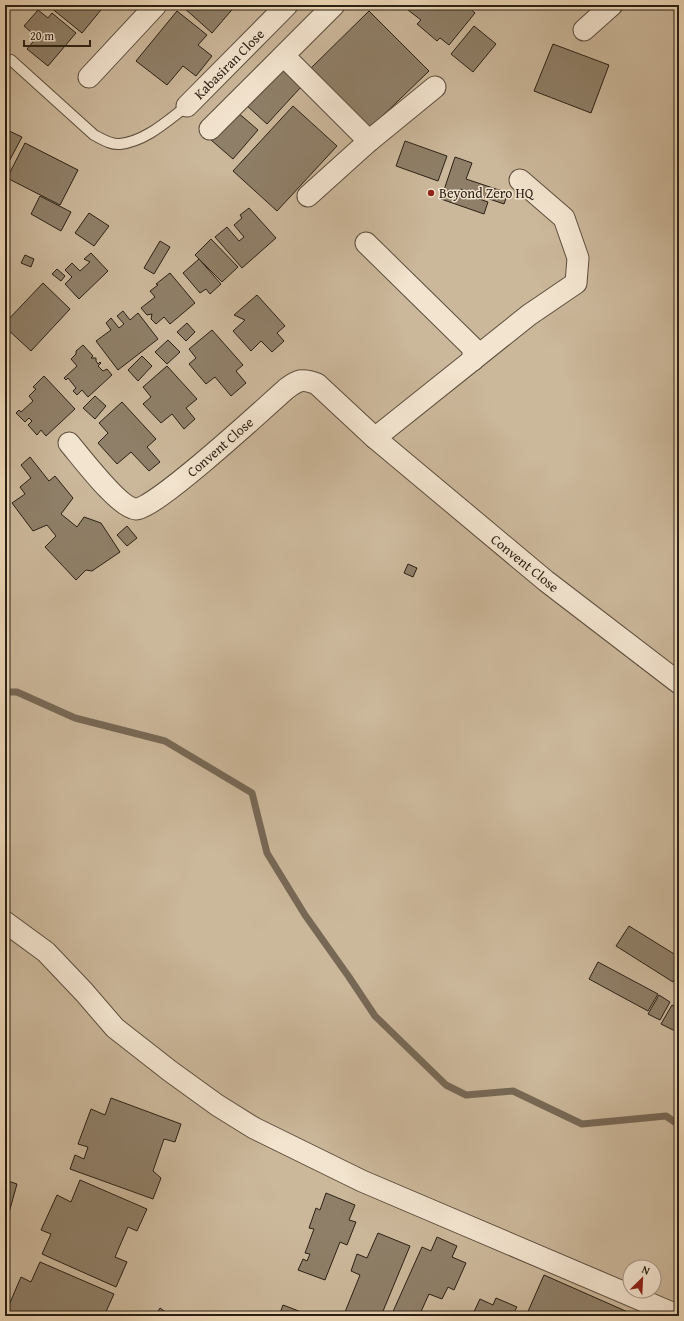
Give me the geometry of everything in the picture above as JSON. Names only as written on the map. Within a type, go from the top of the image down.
[{"type":"street","points":[[89,77],[156,5]]},
{"type":"street","name":"Kabasiran Close","points":[[187,106],[287,5]]},
{"type":"street","points":[[210,129],[334,5]]},
{"type":"street","points":[[584,30],[612,5]]},
{"type":"street","points":[[284,56],[369,141]]},
{"type":"street","points":[[308,196],[369,141],[435,87]]},
{"type":"street","points":[[374,438],[529,315],[576,283],[578,258],[564,218],[520,180]]},
{"type":"street","points":[[366,243],[473,348],[472,360]]},
{"type":"street","name":"Convent Close","points":[[69,443],[114,496],[136,509],[144,507],[174,486],[296,381],[308,381],[317,384],[374,438],[546,581],[679,683]]},
{"type":"street","points":[[5,922],[46,952],[84,992],[115,1028],[205,1097],[254,1128],[362,1181],[679,1316]]},
{"type":"lane","points":[[11,60],[94,135],[108,142],[120,144],[144,137],[187,106]]},
{"type":"shaded area","points":[[5,5],[679,5],[679,1316],[5,1316]]},
{"type":"building","points":[[52,5],[105,5],[82,33],[50,7]]},
{"type":"building","points":[[184,5],[236,5],[212,33],[183,7]]},
{"type":"building","points":[[412,5],[466,5],[475,13],[449,45],[440,38],[437,41],[417,24],[421,20],[408,10]]},
{"type":"building","points":[[38,10],[48,18],[52,13],[76,33],[48,66],[27,49],[37,37],[24,26]]},
{"type":"building","points":[[177,11],[207,35],[198,45],[212,56],[196,76],[183,66],[167,85],[136,61]]},
{"type":"building","points":[[369,11],[429,71],[370,128],[311,68]]},
{"type":"building","points":[[474,26],[496,44],[473,72],[451,54]]},
{"type":"building","points":[[553,44],[609,65],[591,113],[534,91]]},
{"type":"building","points":[[279,67],[301,87],[267,124],[245,104]]},
{"type":"building","points":[[293,106],[337,146],[277,211],[233,171]]},
{"type":"building","points":[[236,111],[258,130],[233,159],[211,140]]},
{"type":"building","points":[[5,129],[22,137],[5,169]]},
{"type":"building","points":[[405,141],[447,156],[438,181],[396,166]]},
{"type":"building","points":[[25,143],[78,170],[60,205],[7,178]]},
{"type":"building","points":[[455,157],[472,163],[466,179],[508,193],[504,204],[460,189],[459,192],[488,202],[484,214],[441,199]]},
{"type":"building","points":[[40,196],[71,212],[61,231],[31,214]]},
{"type":"building","points":[[249,208],[276,238],[242,268],[215,237],[227,227],[239,241],[244,237],[234,225],[242,218],[240,215]]},
{"type":"building","points":[[89,213],[109,226],[94,246],[75,233]]},
{"type":"building","points":[[211,239],[238,267],[222,282],[195,255]]},
{"type":"building","points":[[160,241],[170,247],[154,274],[144,268]]},
{"type":"building","points":[[91,253],[108,271],[79,299],[65,284],[72,277],[65,270],[72,263],[80,271],[90,262],[84,259]]},
{"type":"building","points":[[25,255],[34,259],[31,267],[21,263]]},
{"type":"building","points":[[199,259],[221,284],[210,294],[206,289],[200,293],[183,273]]},
{"type":"building","points":[[57,269],[65,276],[61,281],[52,274]]},
{"type":"building","points":[[170,273],[195,303],[170,324],[164,317],[156,324],[151,319],[152,314],[147,315],[141,308],[155,297],[150,291]]},
{"type":"building","points":[[43,283],[70,309],[31,351],[5,327],[5,323]]},
{"type":"building","points":[[257,295],[285,326],[277,333],[284,341],[272,352],[261,341],[251,351],[233,331],[245,320],[234,315]]},
{"type":"building","points":[[123,311],[130,320],[138,313],[158,339],[118,370],[96,341],[111,330],[106,323],[111,318],[119,328],[124,324],[117,316]]},
{"type":"building","points":[[187,323],[195,332],[186,341],[177,332]]},
{"type":"building","points":[[212,330],[243,365],[236,371],[246,383],[231,396],[215,377],[206,384],[189,364],[196,358],[189,349]]},
{"type":"building","points":[[168,340],[180,352],[167,364],[155,352]]},
{"type":"building","points":[[83,345],[93,356],[91,358],[96,358],[98,364],[100,362],[101,363],[98,366],[103,371],[107,369],[112,375],[88,397],[82,390],[77,395],[73,391],[76,388],[68,378],[66,380],[64,378],[77,366],[71,359],[76,354],[76,351]]},
{"type":"building","points":[[142,356],[152,366],[138,381],[128,370]]},
{"type":"building","points":[[167,366],[197,399],[186,408],[195,419],[184,429],[172,414],[161,423],[143,404],[151,397],[143,387]]},
{"type":"building","points":[[44,376],[75,409],[46,436],[41,430],[37,435],[28,425],[32,421],[29,418],[25,422],[16,413],[19,410],[21,412],[33,401],[29,396],[36,389],[33,387]]},
{"type":"building","points":[[95,396],[106,406],[95,419],[83,408]]},
{"type":"building","points":[[122,402],[156,439],[147,447],[160,462],[149,471],[131,452],[117,464],[98,443],[108,433],[99,423]]},
{"type":"building","points":[[30,457],[49,481],[55,476],[73,498],[61,514],[77,527],[84,517],[101,523],[120,552],[92,571],[86,570],[76,580],[45,547],[56,536],[47,525],[33,531],[12,503],[25,494],[20,487],[31,478],[21,465]]},
{"type":"building","points":[[127,526],[137,538],[127,546],[117,535]]},
{"type":"building","points":[[408,564],[417,568],[413,577],[404,573]]},
{"type":"building","points":[[629,926],[679,957],[679,971],[673,982],[616,946]]},
{"type":"building","points":[[598,962],[658,994],[648,1011],[589,979]]},
{"type":"building","points":[[659,995],[670,1002],[660,1020],[648,1014]]},
{"type":"building","points":[[672,1005],[679,1009],[679,1033],[661,1024]]},
{"type":"building","points":[[111,1098],[181,1124],[175,1142],[164,1139],[153,1171],[161,1178],[153,1199],[70,1169],[75,1155],[84,1159],[88,1147],[78,1144],[91,1109],[105,1115]]},
{"type":"building","points":[[5,1180],[17,1184],[5,1227]]},
{"type":"building","points":[[80,1180],[147,1209],[137,1231],[128,1227],[115,1257],[127,1262],[116,1287],[42,1254],[51,1234],[41,1230],[57,1195],[71,1202]]},
{"type":"building","points":[[326,1193],[355,1205],[349,1220],[356,1222],[347,1245],[340,1242],[325,1280],[298,1270],[303,1259],[307,1261],[310,1254],[305,1253],[314,1229],[309,1228],[316,1208],[320,1210]]},
{"type":"building","points":[[378,1233],[410,1246],[381,1316],[355,1316],[345,1312],[360,1275],[351,1271],[357,1254],[367,1258]]},
{"type":"building","points":[[437,1237],[457,1246],[452,1257],[466,1263],[454,1290],[448,1287],[442,1299],[429,1294],[419,1316],[391,1316],[422,1247],[431,1251]]},
{"type":"building","points":[[40,1262],[114,1294],[104,1316],[94,1314],[93,1316],[15,1316],[6,1312],[21,1277],[31,1282]]},
{"type":"building","points":[[544,1275],[630,1313],[628,1316],[526,1316]]},
{"type":"building","points":[[496,1298],[517,1307],[513,1314],[518,1316],[472,1316],[480,1299],[493,1305]]},
{"type":"building","points":[[283,1305],[304,1313],[303,1316],[279,1316]]},
{"type":"building","points":[[160,1308],[171,1316],[155,1316]]},
{"type":"waterway","points":[[5,692],[17,692],[75,718],[165,741],[252,793],[267,853],[305,915],[375,1016],[446,1085],[466,1095],[513,1091],[582,1124],[666,1116],[679,1125]]},
{"type":"place","name":"Beyond Zero HQ","points":[[431,193]]}]
